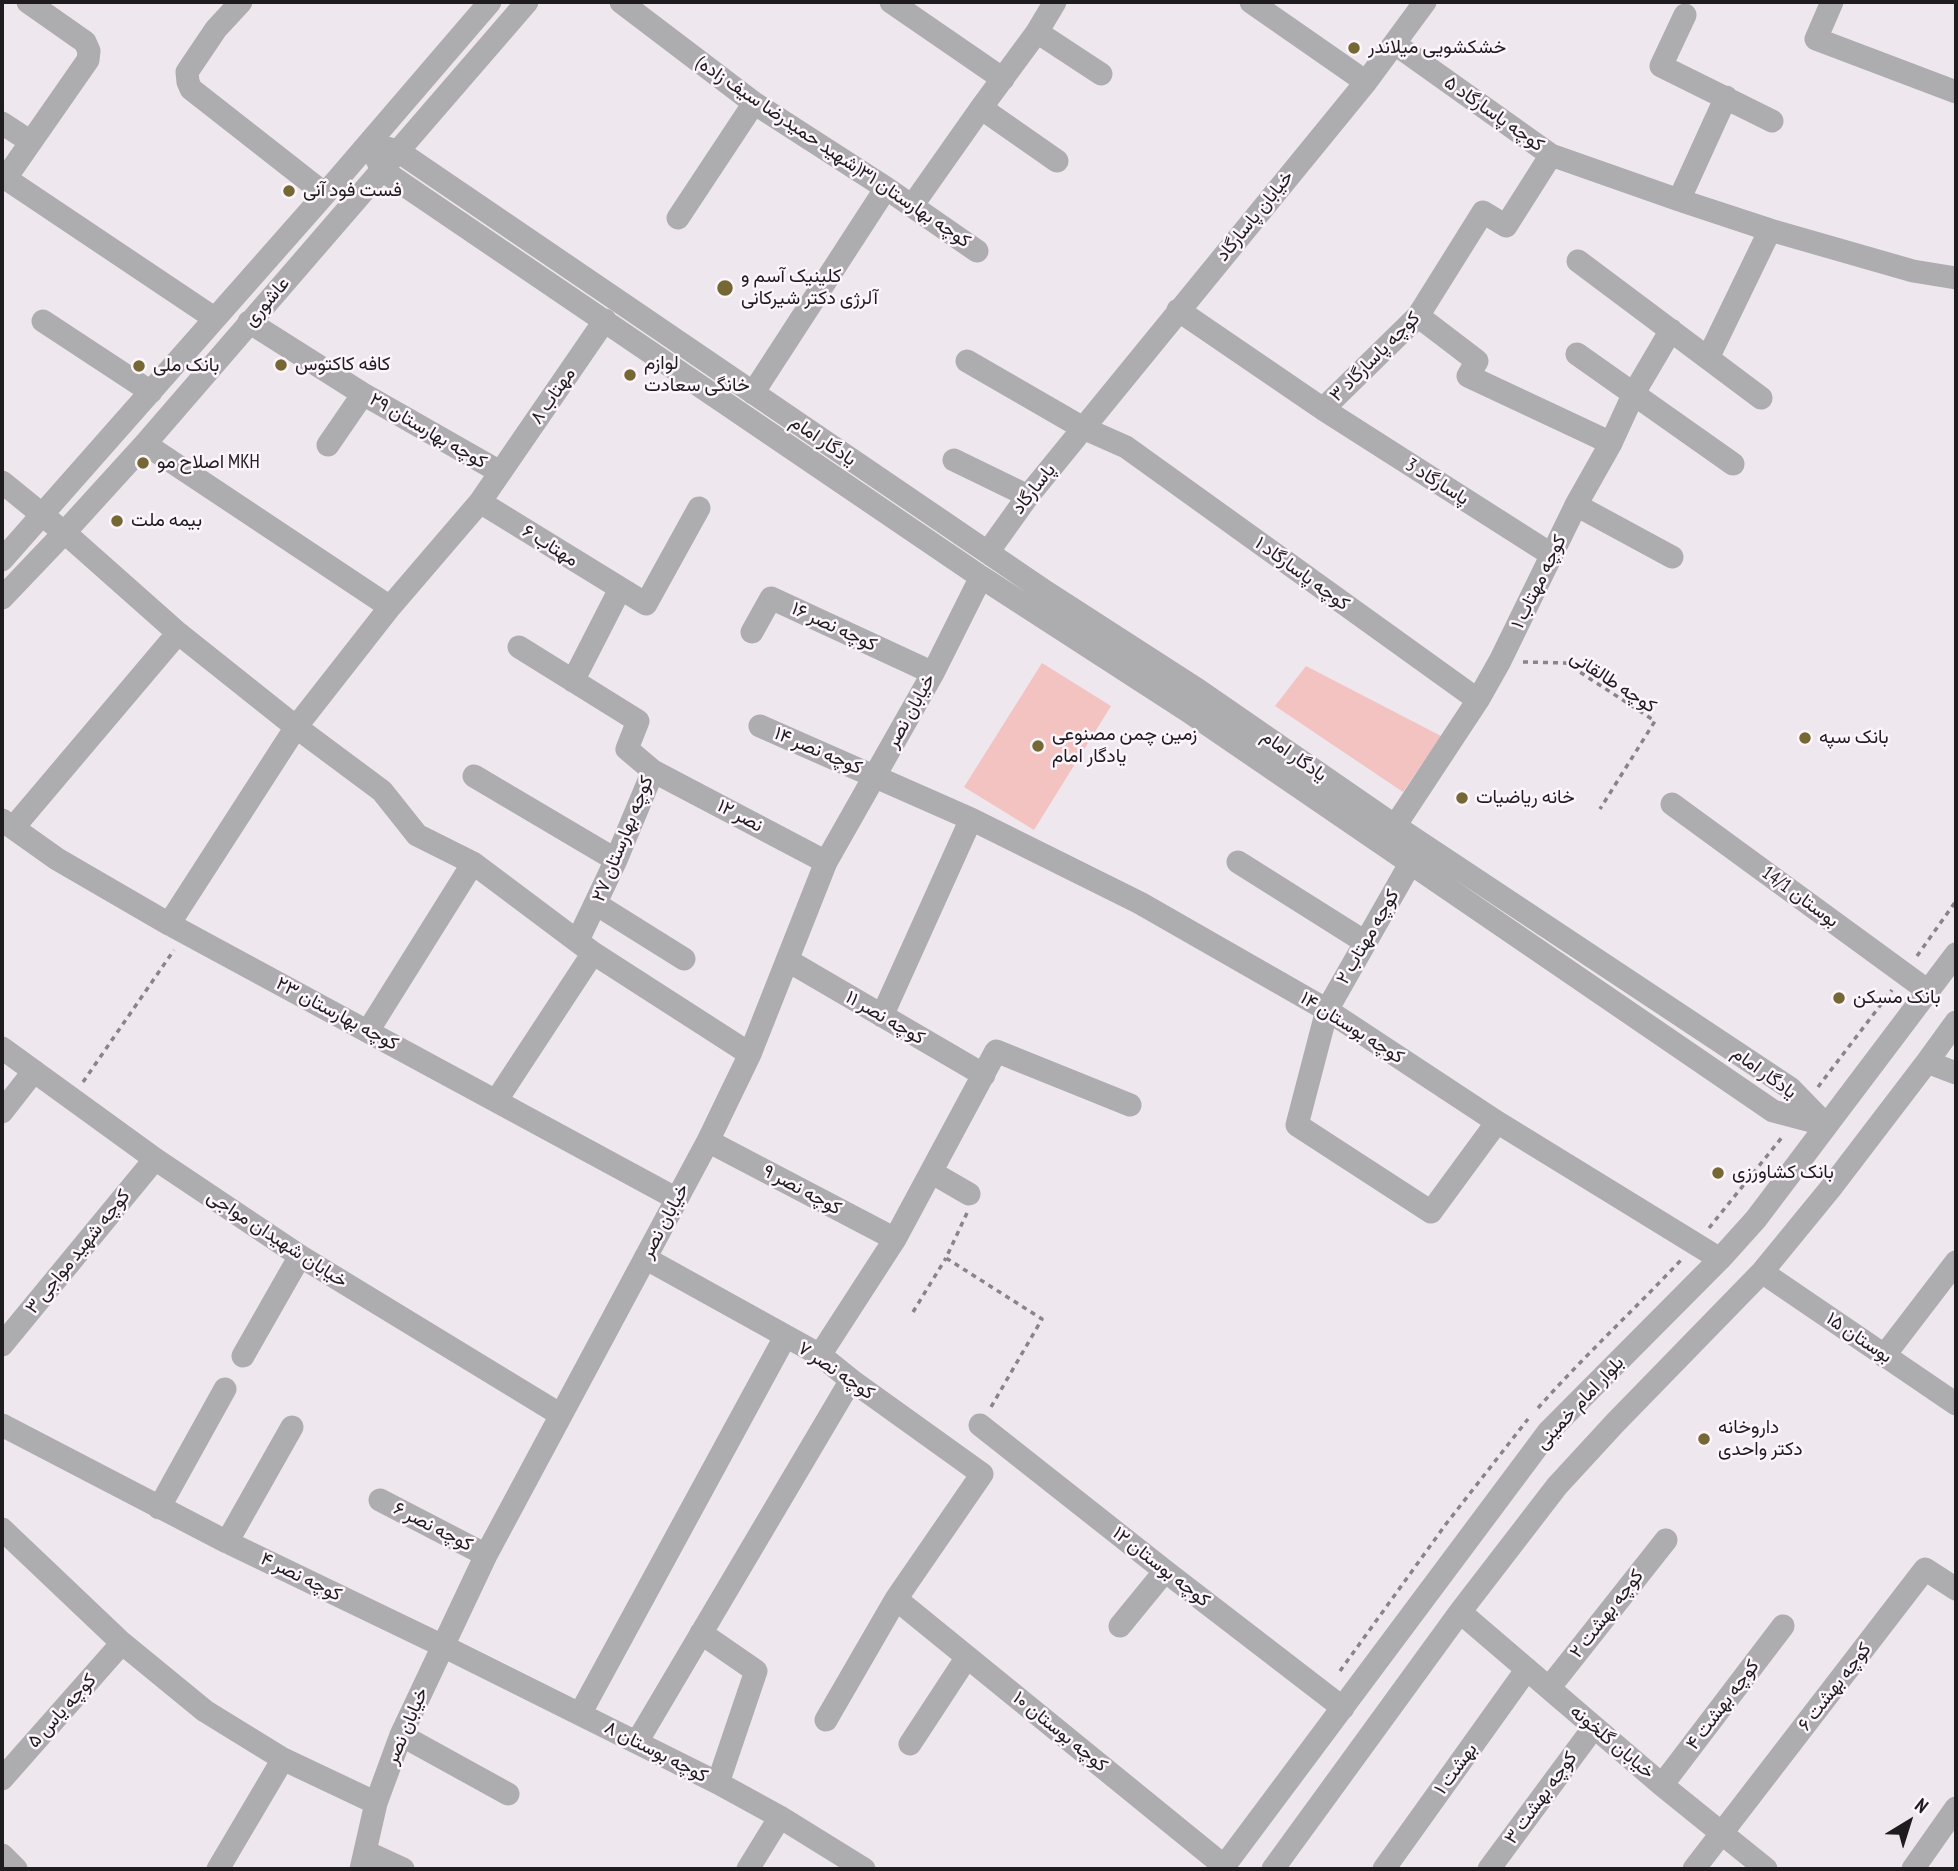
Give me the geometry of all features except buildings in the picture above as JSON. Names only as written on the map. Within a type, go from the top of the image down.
[{"type":"street","points":[[28,2],[85,42],[89,51],[88,60],[10,173],[11,182],[214,318]]},
{"type":"street","points":[[241,2],[216,29],[187,72],[191,89],[324,194]]},
{"type":"street","name":"عاشوری","points":[[2,560],[36,509],[151,392],[490,2]]},
{"type":"street","name":"عاشوری","points":[[2,598],[145,444],[527,2]]},
{"type":"street","name":"کوچه بهارستان ۳۱(شهید حمیدرضا سیف زاده)","points":[[621,2],[754,103],[887,188],[977,251]]},
{"type":"street","points":[[891,2],[1003,79]]},
{"type":"street","points":[[912,206],[1037,32],[1055,2]]},
{"type":"street","points":[[1251,2],[1366,82]]},
{"type":"street","name":"خیابان پاسارگاد","points":[[1083,428],[1366,82],[1425,2]]},
{"type":"street","points":[[1832,2],[1816,39],[1956,92]]},
{"type":"street","points":[[1685,15],[1661,66],[1772,121]]},
{"type":"street","points":[[1037,32],[1101,75]]},
{"type":"street","name":"کوچه پاسارگاد ۵","points":[[1395,44],[1551,155],[1770,230],[1913,271],[1956,278]]},
{"type":"street","points":[[1679,200],[1726,97]]},
{"type":"street","points":[[678,218],[754,103]]},
{"type":"street","points":[[981,108],[1057,161]]},
{"type":"street","points":[[2,123],[31,142]]},
{"type":"street","points":[[369,143],[382,170]]},
{"type":"street","name":"یادگار امام","points":[[369,143],[398,152],[752,394],[1198,690],[1395,827],[1790,1088],[1826,1125]]},
{"type":"street","name":"کوچه پاسارگاد ۳","points":[[1178,310],[1323,409],[1418,316],[1483,212],[1506,226],[1551,155]]},
{"type":"street","name":"یادگار امام","points":[[382,170],[981,577],[1185,709],[1773,1111],[1826,1125]]},
{"type":"street","points":[[422,197],[423,188],[428,181],[436,178]]},
{"type":"street","points":[[752,394],[887,188]]},
{"type":"street","points":[[1709,358],[1770,230]]},
{"type":"street","points":[[1578,261],[1762,398]]},
{"type":"street","points":[[1418,316],[1477,361],[1468,376],[1611,443]]},
{"type":"street","name":"مهتاب ۸","points":[[178,928],[296,727],[390,607],[480,502],[605,320]]},
{"type":"street","points":[[43,321],[151,392]]},
{"type":"street","name":"کوچه بهارستان ۲۹","points":[[249,322],[363,394],[500,472]]},
{"type":"street","name":"کوچه مهتاب ۱","points":[[1395,827],[1478,700],[1500,661],[1576,505],[1611,443],[1634,393],[1671,330]]},
{"type":"street","points":[[1577,355],[1732,464]]},
{"type":"street","name":"کوچه پاسارگاد ۱","points":[[967,360],[1083,428],[1126,447],[1478,700]]},
{"type":"street","points":[[328,445],[363,394]]},
{"type":"street","name":"پاسارگاد 3","points":[[1323,409],[1552,555]]},
{"type":"street","name":"پاسارگاد","points":[[988,552],[1028,495],[1083,428]]},
{"type":"street","points":[[145,444],[390,607]]},
{"type":"street","points":[[954,460],[1028,495]]},
{"type":"street","points":[[2,482],[178,633],[382,791],[417,835],[474,863],[585,947],[750,1054]]},
{"type":"street","name":"مهتاب ۶","points":[[480,502],[646,604],[699,508]]},
{"type":"street","points":[[1576,505],[1672,557]]},
{"type":"street","name":"خیابان نصر","points":[[364,1861],[376,1803],[401,1735],[486,1555],[708,1141],[750,1054],[826,862],[933,673],[981,577]]},
{"type":"street","points":[[573,681],[620,589]]},
{"type":"street","name":"کوچه نصر ۱۶","points":[[752,632],[771,598],[933,673]]},
{"type":"street","points":[[7,824],[178,633]]},
{"type":"street","name":"کوچه بهارستان ۲۷","points":[[496,1101],[585,947],[596,904],[653,771],[627,750],[638,721],[519,647]]},
{"type":"street","points":[[1185,709],[1198,690]]},
{"type":"street","name":"کوچه نصر ۱۴","points":[[760,726],[971,819]]},
{"type":"street","name":"نصر ۱۲","points":[[653,771],[826,862]]},
{"type":"street","points":[[474,776],[616,860]]},
{"type":"street","name":"بوستان 14/1","points":[[1672,804],[1928,991]]},
{"type":"street","points":[[882,1016],[971,819]]},
{"type":"street","name":"کوچه بوستان ۱۴","points":[[971,819],[1140,903],[1327,1010],[1497,1122],[1720,1259]]},
{"type":"street","name":"کوچه بهارستان ۲۳","points":[[7,824],[57,859],[178,928],[677,1199]]},
{"type":"street","points":[[1238,862],[1365,942]]},
{"type":"street","points":[[368,1031],[474,863]]},
{"type":"street","name":"کوچه مهتاب ۲","points":[[1410,864],[1327,1010],[1297,1125],[1431,1212],[1497,1122]]},
{"type":"street","points":[[596,904],[684,960]]},
{"type":"street","name":"بلوار امام خمینی","points":[[1223,1867],[1549,1431],[1720,1259],[1755,1219],[1956,954]]},
{"type":"street","name":"کوچه نصر ۱۱","points":[[787,960],[984,1075]]},
{"type":"street","name":"بلوار امام خمینی","points":[[1273,1869],[1460,1612],[1557,1486],[1762,1272],[1830,1189],[1956,1022]]},
{"type":"street","name":"خیابان شهیدان مواجی","points":[[2,1048],[155,1159],[300,1256],[561,1415]]},
{"type":"street","points":[[820,1355],[895,1239],[996,1051],[1130,1105]]},
{"type":"street","points":[[1927,1062],[1956,1073]]},
{"type":"street","points":[[2,1112],[34,1071]]},
{"type":"street","name":"کوچه نصر ۹","points":[[708,1141],[895,1239]]},
{"type":"street","name":"کوچه شهید مواجی ۳","points":[[2,1345],[155,1159]]},
{"type":"street","points":[[931,1172],[969,1195]]},
{"type":"street","points":[[243,1356],[300,1256]]},
{"type":"street","name":"کوچه نصر ۷","points":[[645,1258],[820,1355],[982,1474],[896,1599]]},
{"type":"street","points":[[1884,1356],[1956,1262]]},
{"type":"street","name":"بوستان ۱۵","points":[[1762,1272],[1956,1404]]},
{"type":"street","points":[[580,1714],[785,1337]]},
{"type":"street","points":[[637,1742],[851,1380]]},
{"type":"street","points":[[159,1508],[225,1389]]},
{"type":"street","name":"کوچه نصر ۴","points":[[2,1425],[159,1508],[443,1646]]},
{"type":"street","name":"کوچه بوستان ۱۲","points":[[980,1425],[1165,1572],[1343,1707]]},
{"type":"street","points":[[227,1542],[292,1427]]},
{"type":"street","name":"کوچه نصر ۶","points":[[380,1500],[486,1555]]},
{"type":"street","points":[[2,1529],[122,1643],[205,1711],[284,1759],[376,1803]]},
{"type":"street","name":"کوچه بهشت ۲","points":[[1549,1688],[1665,1540]]},
{"type":"street","name":"کوچه بهشت ۶","points":[[1722,1833],[1925,1569],[1956,1589]]},
{"type":"street","points":[[1120,1626],[1165,1572]]},
{"type":"street","points":[[825,1720],[896,1599]]},
{"type":"street","name":"کوچه بوستان ۱۰","points":[[896,1599],[1223,1867]]},
{"type":"street","name":"خیابان گلخونه","points":[[1460,1612],[1662,1785],[1766,1869]]},
{"type":"street","name":"کوچه بهشت ۴","points":[[1662,1785],[1783,1626]]},
{"type":"street","points":[[701,1633],[756,1671],[718,1783]]},
{"type":"street","name":"کوچه یاس ۵","points":[[2,1779],[122,1643]]},
{"type":"street","name":"کوچه بوستان ۸","points":[[443,1646],[718,1783],[780,1817],[864,1869]]},
{"type":"street","points":[[910,1744],[967,1657]]},
{"type":"street","name":"بهشت ۱","points":[[1384,1869],[1527,1670]]},
{"type":"street","points":[[1357,1688],[1359,1699],[1366,1708],[1377,1712],[1388,1710]]},
{"type":"street","name":"کوچه بهشت ۳","points":[[1489,1869],[1594,1727]]},
{"type":"street","points":[[401,1735],[508,1794]]},
{"type":"street","points":[[218,1869],[284,1759]]},
{"type":"street","points":[[1300,1764],[1312,1763],[1322,1767],[1330,1777],[1331,1788]]},
{"type":"street","points":[[1913,1869],[1956,1808]]},
{"type":"street","points":[[748,1869],[780,1817]]},
{"type":"street","points":[[1695,1869],[1722,1833]]},
{"type":"street","points":[[2,1855],[16,1869]]},
{"type":"street","points":[[364,1861],[403,1869]]},
{"type":"path","name":"کوچه طالقانی","points":[[1500,661],[1566,663],[1655,721],[1600,809]]},
{"type":"path","points":[[72,1098],[178,928]]},
{"type":"path","points":[[913,1312],[946,1258],[970,1207],[969,1195]]},
{"type":"path","points":[[946,1258],[1042,1318],[980,1425]]},
{"type":"shaded area","name":"زمین چمن مصنوعی یادگار امام","points":[[1042,663],[1111,706],[1034,830],[964,787]]},
{"type":"shaded area","points":[[1306,666],[1441,736],[1403,792],[1275,706]]},
{"type":"place","name":"خشکشویی میلاندر","points":[[1354,48]]},
{"type":"place","name":"فست فود آنی","points":[[289,191]]},
{"type":"place","name":"کلینیک آسم و آلرژی دکتر شیرکانی","points":[[725,288]]},
{"type":"place","name":"کافه کاکتوس","points":[[281,365]]},
{"type":"place","name":"بانک ملی","points":[[139,366]]},
{"type":"place","name":"لوازم خانگی سعادت","points":[[630,375]]},
{"type":"place","name":"اصلاح مو MKH","points":[[143,463]]},
{"type":"place","name":"بیمه ملت","points":[[117,521]]},
{"type":"place","name":"بانک سپه","points":[[1805,738]]},
{"type":"place","name":"زمین چمن مصنوعی یادگار امام","points":[[1038,746]]},
{"type":"place","name":"خانه ریاضیات","points":[[1462,798]]},
{"type":"place","name":"بانک مسکن","points":[[1839,998]]},
{"type":"place","name":"بانک کشاورزی","points":[[1718,1173]]},
{"type":"place","name":"داروخانه دکتر واحدی","points":[[1704,1439]]}]
